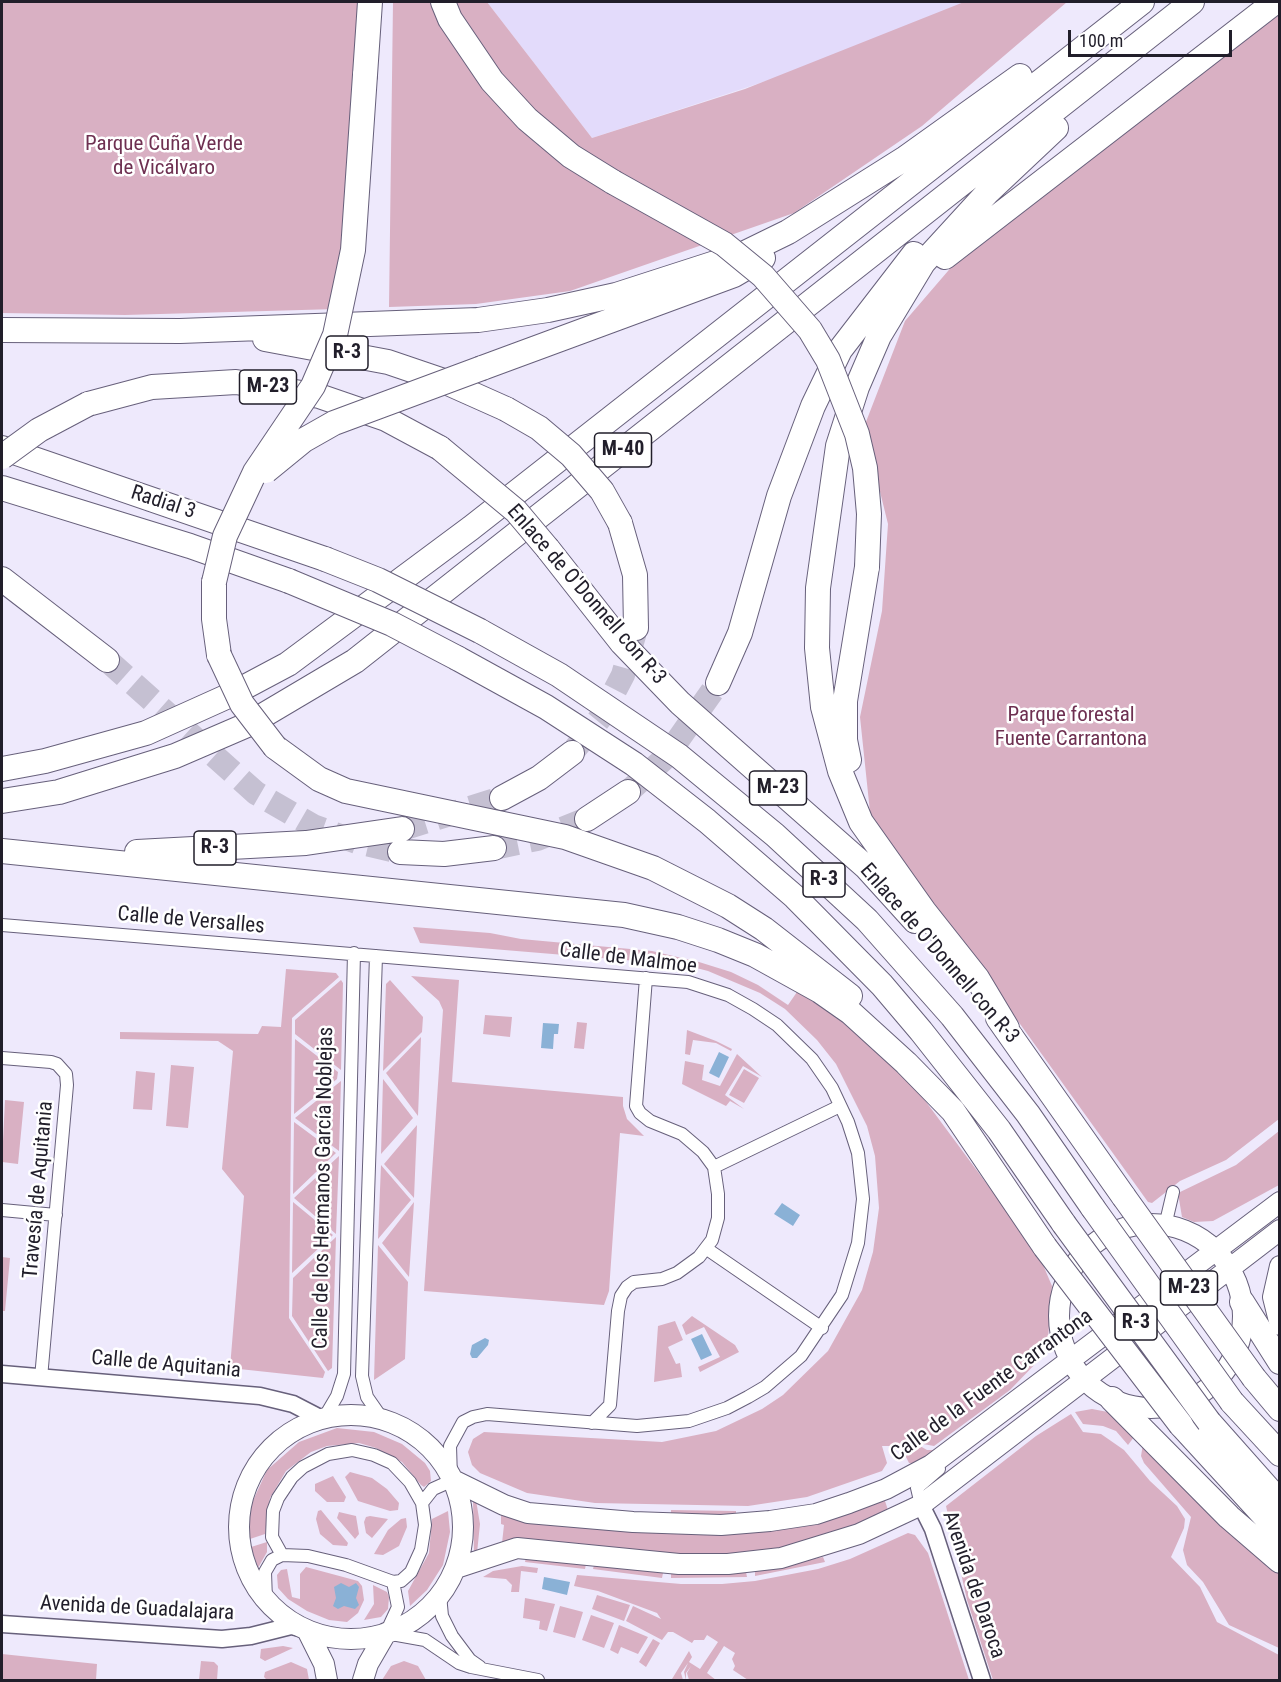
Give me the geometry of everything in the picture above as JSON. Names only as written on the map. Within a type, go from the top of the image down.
[{"type":"highway","points":[[370,2],[353,250],[335,335],[313,386],[255,472],[240,502],[225,536],[214,582],[214,619],[219,655],[242,704],[275,747],[319,779],[346,790],[565,837],[653,868],[718,901],[794,950],[846,991],[916,1061],[1045,1246],[1181,1425],[1280,1533]]},
{"type":"highway","points":[[443,2],[450,19],[492,81],[527,119],[571,156],[724,244],[764,276],[810,330],[828,360],[857,434],[865,468],[869,514],[867,567],[849,664],[845,740],[852,781],[887,860]]},
{"type":"highway","points":[[180,331],[478,320],[548,310],[616,295],[743,254],[788,232],[904,159],[1121,2]]},
{"type":"highway","name":"M-40","points":[[2,769],[45,761],[146,734],[226,697],[288,664],[489,513],[1142,2]]},
{"type":"highway","name":"M-40","points":[[2,801],[59,792],[175,756],[247,725],[355,661],[1192,2]]},
{"type":"highway","points":[[718,683],[740,633],[779,496],[813,406],[840,350],[928,236],[982,184],[1059,126],[1182,25],[1202,2]]},
{"type":"highway","points":[[826,528],[856,411],[873,366],[896,323],[947,255],[1275,2]]},
{"type":"highway","points":[[240,502],[260,477],[304,440],[346,419],[734,275],[848,209],[971,112]]},
{"type":"highway","points":[[1007,1029],[977,978],[887,860],[861,822],[840,771],[823,707],[816,648],[818,588],[838,446],[857,387],[879,336],[923,263],[988,192],[1059,126]]},
{"type":"highway","name":"R-3","points":[[2,330],[180,331],[282,340],[388,362],[441,380],[506,409],[539,428],[571,455],[602,491],[620,523],[635,576],[636,628]]},
{"type":"highway","name":"Enlace de O'Donnell con R-3","points":[[2,457],[39,430],[88,404],[152,387],[236,382],[319,396],[386,419],[440,448],[516,511],[630,651],[680,703],[866,867],[1007,1029],[1254,1378],[1280,1409]]},
{"type":"highway","name":"Radial 3","points":[[2,448],[325,559],[378,580],[480,631],[559,675],[679,756],[775,835],[867,920],[952,1016],[1028,1114],[1232,1402],[1280,1454]]},
{"type":"highway","name":"Radial 3","points":[[2,488],[190,546],[289,581],[392,624],[546,707],[634,764],[707,821],[795,897],[882,985],[921,1031],[999,1130],[1064,1224],[1209,1422],[1280,1502]]},
{"type":"highway","points":[[2,579],[107,660]]},
{"type":"highway","points":[[501,798],[538,778],[572,753]]},
{"type":"highway","points":[[587,819],[628,792]]},
{"type":"highway","name":"R-3","points":[[26,853],[150,852],[401,840],[444,854],[494,848]]},
{"type":"highway","points":[[2,851],[624,915],[678,927],[718,940],[790,973],[850,1012],[953,1111]]},
{"type":"highway","points":[[1242,1302],[1280,1362]]},
{"type":"highway","points":[[1112,1399],[1229,1517],[1280,1561]]},
{"type":"main road","name":"Calle de la Fuente Carrantona","points":[[452,1479],[504,1505],[528,1513],[551,1516],[721,1525],[816,1514],[886,1489],[931,1466],[1216,1251],[1243,1227],[1280,1202]]},
{"type":"main road","points":[[1016,1433],[1078,1399],[1103,1396],[1129,1405],[1156,1407],[1174,1405],[1199,1395],[1220,1378],[1235,1355],[1242,1331],[1242,1302],[1230,1269],[1216,1251],[1191,1233],[1165,1226],[1138,1225],[1113,1233],[1090,1247],[1078,1261],[1065,1284],[1060,1311],[1063,1338],[1071,1360],[1085,1379],[1112,1399]]},
{"type":"main road","points":[[456,1568],[517,1548],[679,1564],[728,1564],[782,1558],[859,1534],[921,1505],[1280,1230]]},
{"type":"main road","points":[[1280,1266],[1273,1297],[1280,1325]]},
{"type":"main road","points":[[361,1416],[383,1420],[417,1437],[433,1451],[452,1479],[463,1524],[456,1568],[440,1594],[416,1617],[386,1633],[355,1639],[338,1638],[306,1629],[290,1621],[266,1600],[254,1583],[240,1545],[240,1508],[245,1490],[258,1465],[275,1444],[300,1427],[323,1419],[361,1416]]},
{"type":"main road","points":[[306,1629],[324,1664],[327,1680]]},
{"type":"main road","points":[[363,1680],[368,1664],[386,1633]]},
{"type":"street","name":"Calle de Versalles","points":[[2,925],[376,956]]},
{"type":"street","name":"Calle de los Hermanos García Noblejas","points":[[323,1419],[337,1396],[344,1374],[354,953]]},
{"type":"street","name":"Calle de los Hermanos García Noblejas","points":[[376,956],[362,1376],[367,1397],[383,1420]]},
{"type":"street","name":"Calle de Malmoe","points":[[376,956],[687,982],[728,995],[777,1025],[812,1059],[832,1088],[858,1153],[863,1199],[858,1243],[849,1278],[842,1295],[822,1328],[801,1356],[765,1387],[727,1408],[689,1420],[637,1426],[487,1414],[473,1417],[463,1422],[450,1446],[452,1479]]},
{"type":"street","points":[[592,1423],[610,1405],[621,1296],[634,1282],[662,1279],[677,1273],[707,1248],[718,1218],[718,1194],[714,1167],[688,1138],[663,1124],[650,1121],[640,1113],[636,1106],[646,978]]},
{"type":"street","name":"Travesía de Aquitania","points":[[2,1058],[51,1062],[57,1064],[66,1074],[41,1378]]},
{"type":"street","points":[[714,1167],[840,1106]]},
{"type":"street","points":[[1165,1226],[1173,1191]]},
{"type":"street","points":[[2,1210],[56,1215]]},
{"type":"street","points":[[707,1248],[822,1328]]},
{"type":"street","name":"Calle de Aquitania","points":[[2,1374],[260,1396],[293,1404],[323,1419]]},
{"type":"street","points":[[610,1405],[621,1419],[637,1426]]},
{"type":"street","points":[[921,1505],[916,1492],[919,1484],[977,1441],[993,1421]]},
{"type":"street","points":[[266,1600],[266,1572],[272,1560],[282,1555],[293,1554],[346,1565],[393,1581],[401,1581],[411,1572],[421,1550],[425,1525],[422,1503],[410,1482],[392,1463],[374,1455],[352,1450],[328,1454],[303,1467],[291,1477],[278,1498],[273,1511],[272,1537],[282,1555]]},
{"type":"street","points":[[422,1503],[434,1489],[452,1479]]},
{"type":"street","name":"Avenida de Daroca","points":[[921,1505],[933,1529],[982,1680]]},
{"type":"street","points":[[393,1581],[398,1607],[386,1633],[421,1639],[442,1649],[459,1663],[538,1680]]},
{"type":"street","points":[[440,1594],[442,1616],[452,1636],[470,1660],[484,1669]]},
{"type":"street","name":"Avenida de Guadalajara","points":[[2,1624],[222,1639],[251,1636],[281,1628],[306,1629]]},
{"type":"shaded area","points":[[487,2],[965,2],[870,47],[592,138]]},
{"type":"green space","name":"Parque Cuña Verde de Vicálvaro","points":[[2,2],[359,2],[337,309],[125,315],[2,313]]},
{"type":"green space","points":[[393,2],[487,2],[592,138],[745,89],[964,2],[1067,2],[922,126],[794,213],[570,291],[476,304],[389,307]]},
{"type":"green space","name":"Parque forestal Fuente Carrantona","points":[[1279,9],[1279,1119],[1226,1160],[1180,1181],[1152,1203],[1148,1202],[1010,1010],[911,885],[870,812],[860,717],[882,611],[888,524],[864,427],[905,321],[954,264]]},
{"type":"green space","points":[[413,927],[652,951],[731,972],[758,985],[788,1005],[797,992],[844,1020],[921,1095],[1038,1253],[1052,1286],[1048,1339],[1041,1358],[1010,1390],[934,1446],[923,1444],[919,1436],[902,1446],[882,1446],[887,1463],[882,1471],[807,1497],[748,1506],[595,1503],[527,1493],[480,1473],[472,1465],[468,1452],[473,1439],[484,1432],[662,1442],[716,1431],[762,1409],[783,1395],[828,1351],[862,1290],[873,1252],[879,1208],[875,1156],[867,1126],[836,1064],[817,1040],[785,1009],[760,993],[708,971],[685,965],[420,943]]},
{"type":"green space","points":[[286,969],[336,973],[339,977],[292,1018],[289,1318],[325,1372],[323,1378],[230,1368],[244,1196],[222,1169],[233,1051],[218,1041],[120,1039],[120,1032],[258,1034],[262,1026],[281,1027]]},
{"type":"green space","points":[[411,976],[459,980],[452,1082],[623,1097],[627,1119],[644,1136],[620,1133],[609,1291],[604,1305],[424,1291],[443,1010],[439,1001]]},
{"type":"green space","points":[[341,980],[343,983],[341,1070],[295,1034],[295,1020]]},
{"type":"green space","points":[[390,980],[423,1017],[422,1032],[383,1071],[386,984]]},
{"type":"green space","points":[[485,1015],[512,1017],[510,1037],[483,1034]]},
{"type":"green space","points":[[577,1022],[587,1023],[584,1049],[574,1048]]},
{"type":"green space","points":[[687,1030],[732,1049],[731,1051],[716,1043],[693,1040],[690,1055],[685,1054]]},
{"type":"green space","points":[[421,1037],[418,1116],[386,1073]]},
{"type":"green space","points":[[295,1039],[338,1072],[337,1079],[294,1114]]},
{"type":"green space","points":[[737,1054],[762,1077],[743,1066],[725,1095],[744,1109],[730,1101],[726,1106],[682,1084],[685,1061],[704,1065],[702,1080],[720,1086]]},
{"type":"green space","points":[[171,1065],[194,1067],[188,1128],[166,1126]]},
{"type":"green space","points":[[744,1069],[759,1078],[744,1103],[729,1095]]},
{"type":"green space","points":[[136,1071],[155,1073],[152,1110],[133,1109]]},
{"type":"green space","points":[[383,1079],[413,1118],[381,1154]]},
{"type":"green space","points":[[341,1081],[339,1151],[295,1118]]},
{"type":"green space","points":[[5,1100],[24,1102],[18,1164],[2,1162]]},
{"type":"green space","points":[[294,1122],[336,1153],[293,1194]]},
{"type":"green space","points":[[417,1125],[414,1198],[384,1164]]},
{"type":"green space","points":[[1279,1131],[1279,1185],[1213,1221],[1194,1222],[1182,1217],[1178,1193],[1236,1165]]},
{"type":"green space","points":[[339,1156],[336,1234],[294,1198]]},
{"type":"green space","points":[[381,1165],[411,1200],[378,1239]]},
{"type":"green space","points":[[293,1202],[333,1235],[292,1273]]},
{"type":"green space","points":[[414,1202],[409,1277],[382,1243]]},
{"type":"green space","points":[[336,1237],[332,1368],[328,1371],[292,1316],[293,1278]]},
{"type":"green space","points":[[378,1245],[408,1282],[405,1359],[374,1380]]},
{"type":"green space","points":[[2,1257],[10,1258],[5,1311],[2,1311]]},
{"type":"green space","points":[[692,1316],[735,1345],[739,1352],[700,1372],[698,1367],[720,1357],[704,1327],[686,1335],[682,1325]]},
{"type":"green space","points":[[675,1321],[683,1340],[668,1347],[676,1364],[680,1363],[682,1377],[654,1382],[658,1326]]},
{"type":"green space","points":[[1092,1409],[1108,1412],[1134,1437],[1128,1445],[1116,1431],[1103,1426],[1083,1424],[1075,1412]]},
{"type":"green space","points":[[1071,1414],[1083,1432],[1101,1434],[1124,1450],[1150,1481],[1177,1506],[1185,1519],[1184,1528],[1171,1557],[1200,1587],[1217,1622],[1279,1655],[1279,1680],[993,1680],[967,1600],[946,1506],[1036,1436]]},
{"type":"green space","points":[[337,1428],[374,1432],[402,1444],[425,1463],[430,1471],[431,1481],[424,1487],[402,1462],[376,1448],[359,1443],[327,1446],[311,1452],[286,1471],[270,1498],[265,1534],[250,1539],[248,1529],[251,1505],[267,1470],[299,1442]]},
{"type":"green space","points":[[1143,1444],[1279,1570],[1279,1648],[1229,1625],[1203,1582],[1187,1565],[1183,1550],[1191,1517],[1144,1463],[1141,1456]]},
{"type":"green space","points":[[920,1446],[927,1450],[935,1450],[917,1464],[909,1463],[905,1455]]},
{"type":"green space","points":[[350,1472],[372,1478],[387,1489],[399,1503],[398,1510],[390,1511],[358,1501],[345,1477]]},
{"type":"green space","points":[[333,1476],[346,1497],[344,1502],[327,1502],[315,1491],[315,1484]]},
{"type":"green space","points":[[884,1498],[889,1513],[795,1547],[711,1558],[502,1543],[504,1525],[501,1524],[501,1512],[629,1530]]},
{"type":"green space","points":[[473,1499],[476,1500],[480,1524],[477,1553],[474,1553]]},
{"type":"green space","points":[[321,1510],[348,1543],[347,1546],[333,1545],[320,1534],[316,1519],[318,1511]]},
{"type":"green space","points":[[671,1510],[736,1511],[736,1516],[671,1514]]},
{"type":"green space","points":[[448,1511],[450,1532],[443,1565],[427,1590],[410,1606],[408,1591],[429,1553],[432,1519]]},
{"type":"green space","points":[[339,1512],[356,1516],[359,1534],[355,1539],[337,1518]]},
{"type":"green space","points":[[366,1517],[388,1519],[372,1538],[366,1533],[364,1522]]},
{"type":"green space","points":[[406,1518],[407,1527],[399,1546],[383,1555],[374,1554],[388,1530],[401,1519]]},
{"type":"green space","points":[[908,1533],[915,1535],[928,1553],[969,1680],[748,1680],[733,1670],[735,1666],[732,1659],[735,1653],[724,1646],[707,1673],[716,1680],[689,1680],[687,1673],[691,1666],[686,1673],[686,1680],[684,1672],[688,1663],[681,1673],[683,1680],[674,1680],[672,1679],[689,1651],[692,1657],[689,1662],[700,1669],[718,1642],[707,1635],[704,1640],[694,1640],[692,1643],[673,1632],[668,1632],[662,1640],[626,1621],[633,1606],[661,1619],[657,1613],[598,1591],[574,1586],[577,1575],[681,1584],[755,1581],[818,1569],[850,1559]]},
{"type":"green space","points":[[267,1542],[267,1552],[258,1568],[251,1547]]},
{"type":"green space","points":[[526,1557],[586,1564],[585,1569],[525,1562]]},
{"type":"green space","points":[[823,1557],[825,1562],[755,1576],[755,1571]]},
{"type":"green space","points":[[594,1565],[663,1573],[662,1578],[593,1569]]},
{"type":"green space","points":[[522,1566],[538,1568],[537,1573],[521,1571],[519,1592],[511,1592],[512,1585],[506,1579],[483,1577],[493,1571]]},
{"type":"green space","points":[[306,1567],[358,1581],[362,1586],[364,1600],[358,1613],[347,1622],[329,1620],[307,1611],[288,1599],[278,1588],[277,1575],[281,1570],[287,1569],[292,1597],[300,1599],[300,1574]]},
{"type":"green space","points":[[746,1572],[747,1577],[671,1578],[671,1574]]},
{"type":"green space","points":[[373,1585],[387,1592],[388,1609],[381,1617],[364,1620],[374,1604]]},
{"type":"green space","points":[[597,1595],[630,1605],[624,1621],[592,1609]]},
{"type":"green space","points":[[525,1598],[555,1604],[547,1631],[539,1629],[540,1621],[523,1618]]},
{"type":"green space","points":[[560,1606],[583,1612],[575,1638],[553,1632]]},
{"type":"green space","points":[[591,1615],[614,1623],[604,1648],[582,1640]]},
{"type":"green space","points":[[619,1625],[648,1637],[638,1654],[621,1647],[618,1654],[610,1650]]},
{"type":"green space","points":[[653,1639],[660,1643],[646,1667],[639,1662]]},
{"type":"green space","points":[[283,1646],[293,1648],[265,1661],[260,1658],[261,1649]]},
{"type":"green space","points":[[2,1654],[97,1664],[96,1680],[2,1680]]},
{"type":"green space","points":[[201,1661],[214,1662],[218,1666],[217,1680],[199,1680]]},
{"type":"green space","points":[[404,1661],[418,1666],[426,1680],[382,1680],[391,1666]]},
{"type":"green space","points":[[291,1662],[307,1669],[309,1680],[267,1680],[264,1677],[265,1672]]},
{"type":"water","points":[[543,1023],[559,1024],[558,1034],[554,1034],[553,1049],[541,1048]]},
{"type":"water","points":[[719,1052],[729,1057],[719,1078],[709,1073]]},
{"type":"water","points":[[782,1203],[800,1215],[793,1226],[774,1214]]},
{"type":"water","points":[[702,1334],[712,1355],[701,1360],[691,1339]]},
{"type":"water","points":[[485,1338],[489,1340],[488,1345],[477,1358],[472,1358],[470,1354],[472,1345]]},
{"type":"water","points":[[544,1577],[570,1582],[567,1595],[542,1589]]},
{"type":"water","points":[[341,1583],[349,1587],[356,1583],[359,1587],[356,1598],[359,1605],[355,1609],[344,1606],[338,1609],[333,1606],[336,1598],[334,1587]]},
{"type":"tunnel","points":[[575,749],[601,717],[623,675],[635,632]]},
{"type":"tunnel","points":[[107,660],[256,793],[313,826],[357,842],[400,852]]},
{"type":"tunnel","points":[[628,792],[666,757],[718,683]]},
{"type":"tunnel","points":[[402,829],[502,798]]},
{"type":"tunnel","points":[[494,848],[537,839],[587,819]]}]
